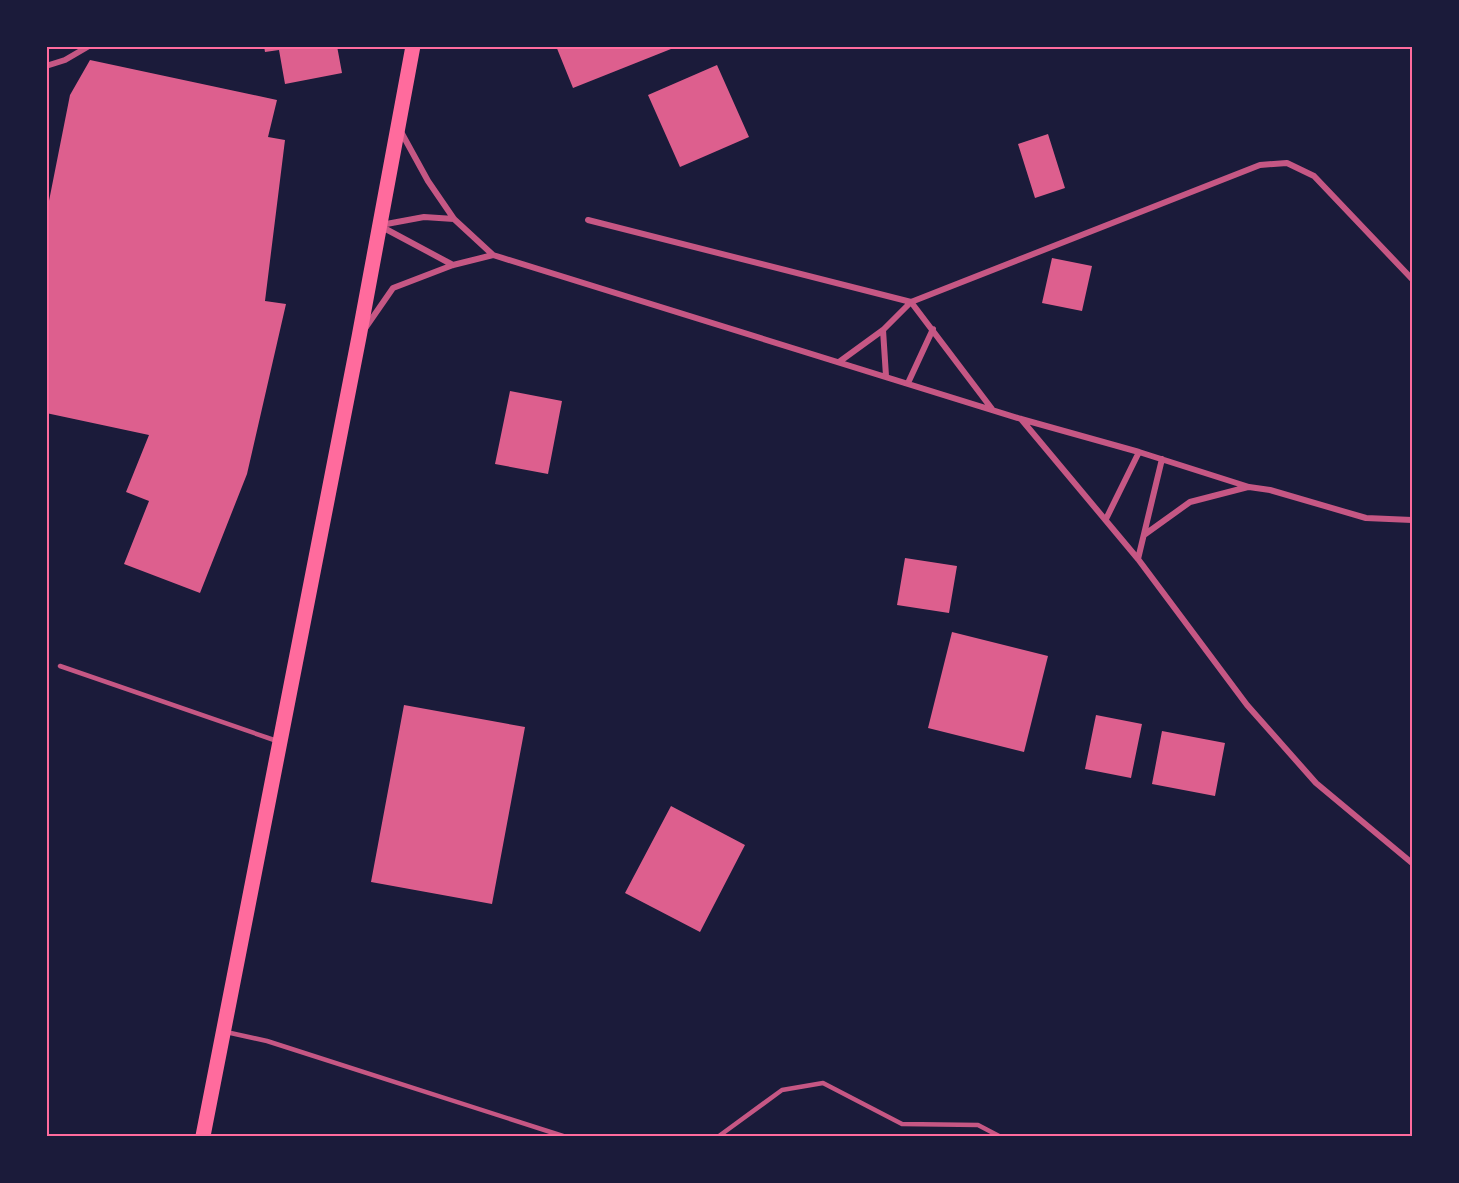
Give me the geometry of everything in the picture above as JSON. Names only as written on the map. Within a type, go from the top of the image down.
[{"type":"main road","points":[[203,1137],[359,337],[413,46]]},
{"type":"street","points":[[46,66],[65,60],[89,46]]},
{"type":"street","points":[[398,127],[428,181],[454,219],[493,255],[1021,419],[1139,452],[1249,487],[1270,490],[1366,518],[1413,519]]},
{"type":"street","points":[[839,362],[883,330],[911,302],[1260,165],[1287,163],[1314,176],[1413,279]]},
{"type":"street","points":[[380,226],[423,217],[454,219]]},
{"type":"street","points":[[588,220],[911,302],[992,409]]},
{"type":"street","points":[[380,226],[453,264]]},
{"type":"street","points":[[359,337],[393,288],[453,264],[493,255]]},
{"type":"street","points":[[908,383],[933,329]]},
{"type":"street","points":[[883,330],[886,376]]},
{"type":"street","points":[[1021,419],[1138,559],[1247,705],[1316,783],[1413,863]]},
{"type":"street","points":[[1106,519],[1139,452]]},
{"type":"street","points":[[1138,559],[1162,459]]},
{"type":"street","points":[[1144,535],[1190,502],[1249,487]]},
{"type":"lane","points":[[60,666],[280,742]]},
{"type":"lane","points":[[223,1031],[267,1041],[563,1137]]},
{"type":"lane","points":[[719,1137],[782,1090],[823,1083],[902,1124],[978,1125],[999,1137]]},
{"type":"building","points":[[264,46],[337,46],[342,73],[285,84],[279,50],[265,52]]},
{"type":"building","points":[[556,46],[676,46],[676,47],[573,88]]},
{"type":"building","points":[[90,60],[277,100],[268,137],[285,140],[265,301],[286,304],[247,474],[200,593],[124,564],[149,501],[126,492],[149,435],[46,413],[46,216],[70,95]]},
{"type":"building","points":[[717,65],[749,137],[680,167],[648,95]]},
{"type":"building","points":[[1048,134],[1065,188],[1035,198],[1018,144]]},
{"type":"building","points":[[1052,258],[1092,266],[1082,311],[1042,303]]},
{"type":"building","points":[[510,391],[562,401],[548,474],[495,464]]},
{"type":"building","points":[[905,558],[957,566],[949,613],[897,605]]},
{"type":"building","points":[[952,632],[1048,656],[1024,752],[928,728]]},
{"type":"building","points":[[404,705],[525,727],[492,904],[371,882]]},
{"type":"building","points":[[1096,715],[1142,724],[1131,778],[1085,769]]},
{"type":"building","points":[[1162,731],[1225,743],[1215,796],[1152,784]]},
{"type":"building","points":[[671,806],[745,845],[700,932],[625,893]]}]
